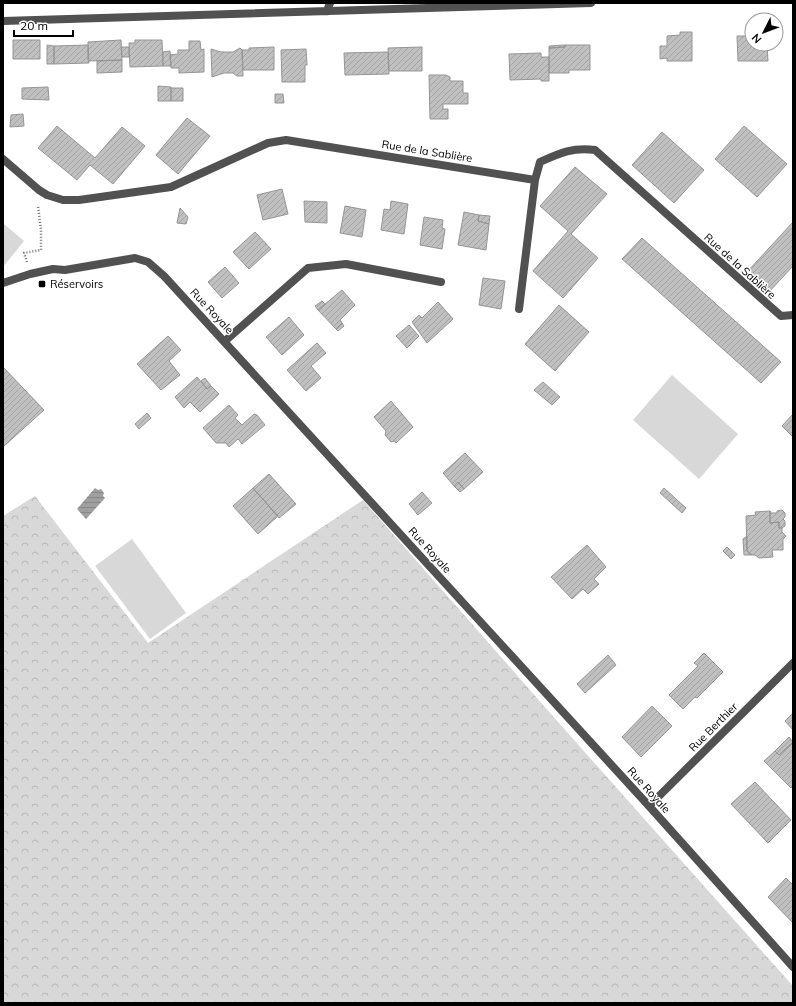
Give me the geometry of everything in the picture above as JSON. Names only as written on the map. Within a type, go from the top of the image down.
[{"type":"street","points":[[327,11],[330,3]]},
{"type":"street","points":[[3,21],[591,3]]},
{"type":"street","name":"Rue de la Sablière","points":[[3,159],[39,190],[48,195],[63,200],[79,200],[171,187],[268,143],[286,140],[535,180],[540,162],[561,153],[583,148],[595,150],[780,316],[793,315]]},
{"type":"street","points":[[519,309],[535,180]]},
{"type":"street","name":"Rue Royale","points":[[3,283],[30,274],[53,269],[65,270],[134,258],[148,262],[164,276],[225,341],[649,806],[793,967]]},
{"type":"street","points":[[225,341],[308,268],[346,264],[441,282]]},
{"type":"street","name":"Rue Berthier","points":[[649,806],[793,663]]},
{"type":"path","points":[[30,274],[24,253],[41,250],[41,230],[37,203]]},
{"type":"green space","points":[[3,223],[24,241],[3,267]]},
{"type":"green space","points":[[672,375],[738,434],[699,479],[633,420]]},
{"type":"green space","points":[[35,496],[148,643],[363,500],[793,986],[793,1003],[3,1003],[3,516]]},
{"type":"green space","points":[[132,539],[186,613],[150,639],[95,566]]},
{"type":"shaded area","points":[[95,488],[98,490],[101,489],[105,498],[86,519],[77,509]]},
{"type":"building","points":[[680,32],[692,32],[692,61],[667,61],[667,58],[660,59],[660,46],[667,46],[667,36],[680,35]]},
{"type":"building","points":[[737,36],[744,36],[744,52],[767,52],[768,61],[738,61]]},
{"type":"building","points":[[13,40],[40,40],[40,59],[13,59]]},
{"type":"building","points":[[121,40],[122,60],[88,61],[88,42]]},
{"type":"building","points":[[135,40],[162,40],[163,66],[130,67],[129,43],[135,43]]},
{"type":"building","points":[[189,41],[200,41],[201,50],[204,49],[204,72],[179,73],[179,68],[171,68],[170,55],[178,54],[178,50],[189,50]]},
{"type":"building","points":[[47,45],[54,46],[54,64],[47,64]]},
{"type":"building","points":[[88,45],[89,63],[54,64],[54,46]]},
{"type":"building","points":[[565,45],[590,45],[590,70],[569,70],[569,73],[549,73],[549,48],[565,47]]},
{"type":"building","points":[[565,45],[565,47],[549,48],[549,46]]},
{"type":"building","points":[[121,47],[129,47],[129,57],[122,57]]},
{"type":"building","points":[[274,47],[274,70],[243,70],[242,50],[249,50],[249,48]]},
{"type":"building","points":[[422,47],[422,71],[389,71],[388,48]]},
{"type":"building","points":[[240,48],[242,50],[243,76],[237,76],[233,73],[224,73],[212,77],[211,49],[221,52],[233,52]]},
{"type":"building","points":[[306,49],[307,65],[305,65],[305,82],[282,82],[281,50]]},
{"type":"building","points":[[170,51],[171,66],[163,66],[163,52]]},
{"type":"building","points":[[388,52],[389,74],[345,75],[344,53]]},
{"type":"building","points":[[541,53],[541,57],[549,57],[549,81],[541,81],[541,79],[510,80],[509,54]]},
{"type":"building","points":[[122,60],[122,72],[97,73],[97,61]]},
{"type":"building","points":[[429,75],[446,75],[450,77],[450,81],[463,81],[463,93],[468,93],[468,104],[443,104],[443,109],[448,109],[448,119],[430,119]]},
{"type":"building","points":[[158,86],[171,87],[171,101],[158,101]]},
{"type":"building","points":[[48,87],[49,100],[22,99],[22,88]]},
{"type":"building","points":[[171,88],[183,88],[183,101],[171,101]]},
{"type":"building","points":[[275,94],[283,94],[284,103],[275,103]]},
{"type":"building","points":[[23,114],[24,126],[10,127],[11,115]]},
{"type":"building","points":[[187,118],[210,136],[178,174],[156,155]]},
{"type":"building","points":[[57,126],[95,158],[122,127],[145,146],[113,184],[90,165],[77,180],[38,148]]},
{"type":"building","points":[[744,126],[787,164],[757,197],[715,159]]},
{"type":"building","points":[[662,132],[704,170],[674,203],[632,165]]},
{"type":"building","points":[[575,167],[607,194],[571,234],[598,258],[563,298],[533,271],[568,231],[540,206]]},
{"type":"building","points":[[282,189],[288,214],[263,220],[257,195]]},
{"type":"building","points":[[304,201],[327,202],[327,223],[305,222]]},
{"type":"building","points":[[391,201],[408,204],[404,234],[381,230],[384,209],[390,210]]},
{"type":"building","points":[[345,206],[366,210],[362,237],[340,233]]},
{"type":"building","points":[[180,208],[188,217],[186,224],[177,223]]},
{"type":"building","points":[[464,212],[479,215],[478,221],[489,224],[486,250],[458,245]]},
{"type":"building","points":[[479,215],[490,216],[489,224],[478,221]]},
{"type":"building","points":[[424,217],[443,220],[442,228],[445,229],[442,249],[420,245]]},
{"type":"building","points":[[793,222],[793,266],[769,292],[747,272]]},
{"type":"building","points":[[255,232],[271,249],[249,269],[233,252]]},
{"type":"building","points":[[642,238],[781,362],[761,383],[622,259]]},
{"type":"building","points":[[225,267],[239,283],[222,298],[208,282]]},
{"type":"building","points":[[483,278],[505,281],[501,309],[479,305]]},
{"type":"building","points":[[342,290],[355,305],[340,320],[342,323],[336,329],[318,310]]},
{"type":"building","points":[[322,301],[325,304],[318,310],[315,306]]},
{"type":"building","points":[[438,302],[453,319],[427,343],[412,322],[419,315],[422,318]]},
{"type":"building","points":[[559,305],[589,332],[555,371],[525,344]]},
{"type":"building","points":[[289,317],[304,335],[282,355],[266,337]]},
{"type":"building","points":[[342,323],[344,326],[338,331],[336,329]]},
{"type":"building","points":[[409,325],[419,336],[407,348],[396,336]]},
{"type":"building","points":[[168,336],[181,350],[169,361],[180,375],[161,390],[137,364]]},
{"type":"building","points":[[317,343],[326,353],[311,366],[321,378],[306,391],[287,370]]},
{"type":"building","points":[[3,367],[44,410],[3,447]]},
{"type":"building","points":[[197,377],[207,389],[211,386],[219,394],[200,412],[190,402],[184,408],[175,397]]},
{"type":"building","points":[[205,378],[211,386],[207,389],[201,381]]},
{"type":"building","points":[[543,382],[560,397],[552,405],[534,390]]},
{"type":"building","points":[[391,401],[413,427],[396,443],[395,441],[391,442],[385,435],[386,431],[374,417]]},
{"type":"building","points":[[229,405],[238,415],[235,418],[242,425],[254,414],[257,415],[265,425],[242,444],[238,439],[229,447],[226,443],[216,443],[203,428]]},
{"type":"building","points":[[147,413],[151,418],[139,429],[135,424]]},
{"type":"building","points":[[793,414],[793,437],[782,426]]},
{"type":"building","points":[[465,453],[483,472],[464,489],[458,482],[454,486],[443,473]]},
{"type":"building","points":[[269,474],[296,504],[279,518],[253,488]]},
{"type":"building","points":[[458,482],[464,489],[460,492],[454,486]]},
{"type":"building","points":[[253,488],[278,516],[258,534],[233,506]]},
{"type":"building","points":[[664,488],[686,508],[682,513],[660,493]]},
{"type":"building","points":[[422,492],[432,503],[418,515],[409,504]]},
{"type":"building","points":[[782,510],[785,513],[785,517],[783,519],[785,521],[785,526],[779,528],[779,522],[770,523],[770,511],[771,513],[777,513],[777,511]]},
{"type":"building","points":[[770,511],[770,523],[779,522],[779,528],[782,528],[782,532],[786,536],[783,539],[783,550],[772,550],[773,557],[759,558],[747,551],[746,516],[756,515],[755,512]]},
{"type":"building","points":[[747,536],[747,551],[752,555],[744,555],[743,539]]},
{"type":"building","points":[[587,545],[606,567],[594,579],[599,584],[588,594],[583,589],[572,599],[551,577]]},
{"type":"building","points":[[727,547],[735,555],[731,559],[723,551]]},
{"type":"building","points":[[704,653],[723,672],[697,698],[695,697],[683,709],[669,695],[698,666],[694,663]]},
{"type":"building","points":[[608,655],[616,665],[585,693],[577,684]]},
{"type":"building","points":[[652,706],[672,726],[641,757],[622,737]]},
{"type":"building","points":[[793,713],[793,730],[785,721]]},
{"type":"building","points":[[789,737],[793,742],[779,755],[775,751]]},
{"type":"building","points":[[793,742],[793,786],[791,788],[764,761],[775,751],[779,755]]},
{"type":"building","points":[[755,782],[791,820],[768,843],[731,804]]},
{"type":"building","points":[[786,878],[793,885],[793,923],[768,897]]},
{"type":"place","name":"Réservoirs","points":[[42,284]]}]
